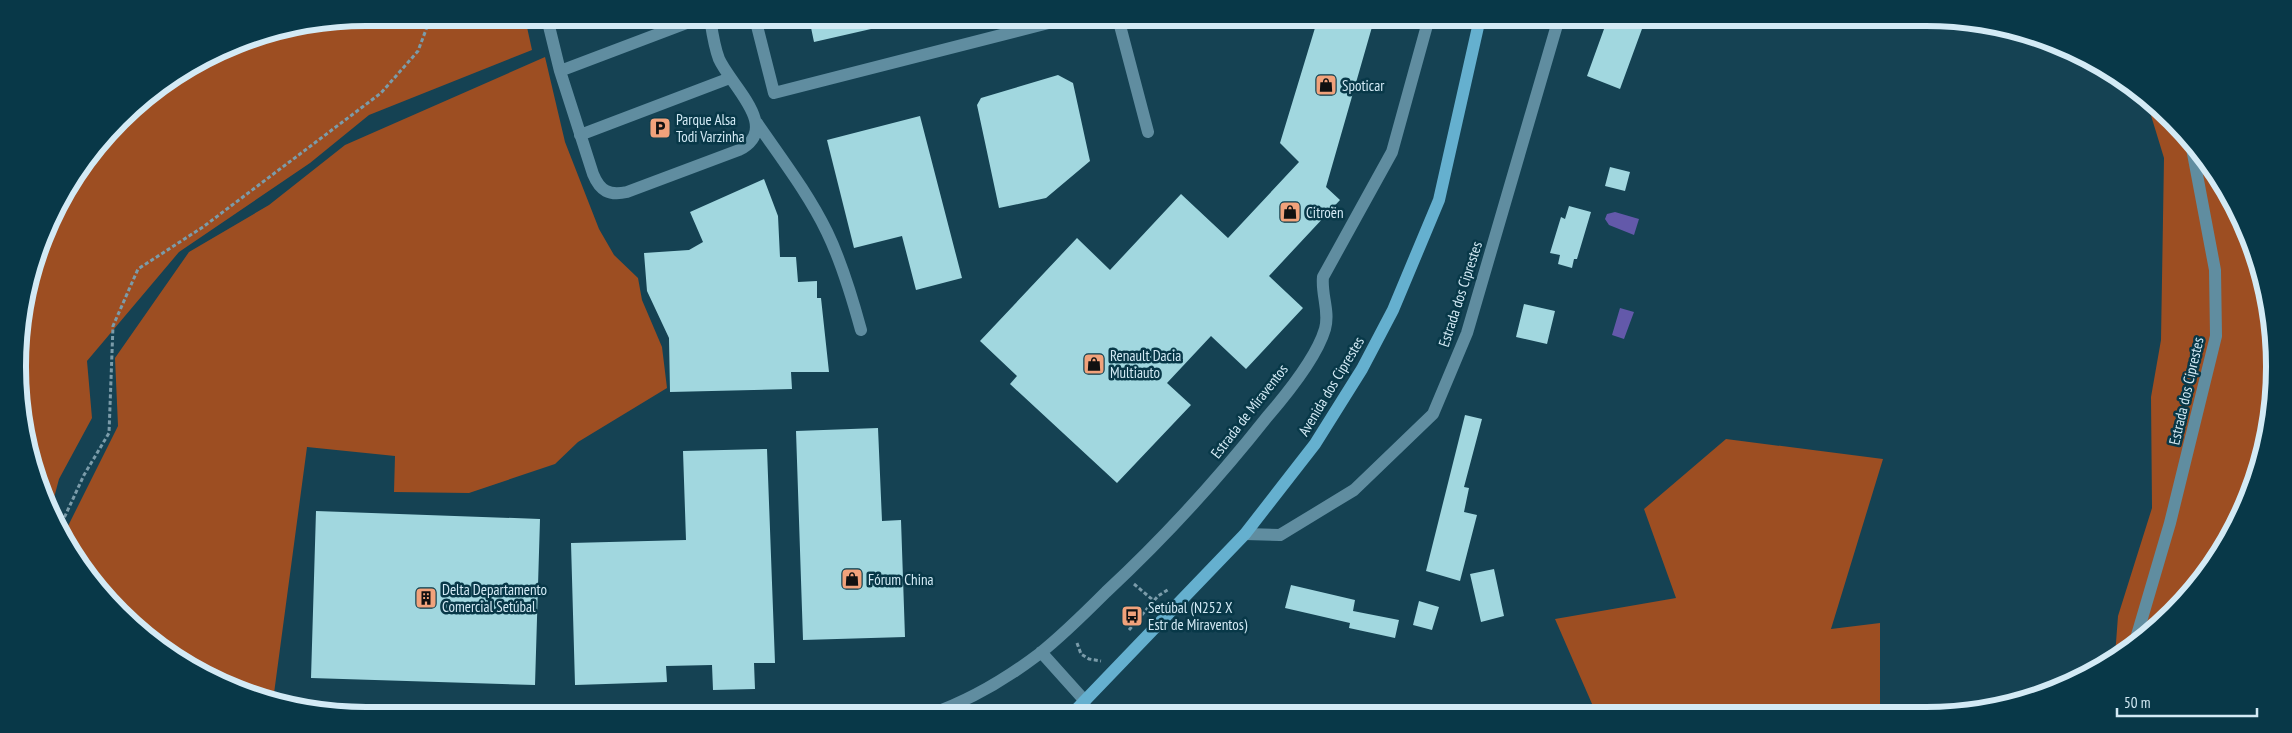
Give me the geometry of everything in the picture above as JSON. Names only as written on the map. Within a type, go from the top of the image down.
[{"type":"main road","name":"Avenida dos Ciprestes","points":[[1079,707],[1245,534],[1315,444],[1362,369],[1393,310],[1439,200],[1478,26]]},
{"type":"street","points":[[549,26],[560,71],[580,135],[598,184],[608,193],[619,194],[739,150],[752,141],[757,122]]},
{"type":"street","points":[[560,71],[679,26]]},
{"type":"street","points":[[712,26],[719,58],[730,78],[811,203],[827,233],[853,299],[861,330]]},
{"type":"street","points":[[757,26],[774,93],[1037,26]]},
{"type":"street","points":[[1120,26],[1148,132]]},
{"type":"street","name":"Estrada de Miraventos","points":[[947,707],[990,688],[1041,652],[1133,567],[1201,495],[1289,391],[1325,329],[1327,313],[1322,289],[1323,277],[1392,152],[1427,26]]},
{"type":"street","name":"Estrada dos Ciprestes","points":[[1245,534],[1280,534],[1354,490],[1432,414],[1467,334],[1557,26]]},
{"type":"street","points":[[580,135],[730,78]]},
{"type":"street","name":"Estrada dos Ciprestes","points":[[2138,632],[2170,523],[2216,336],[2215,270],[2194,157]]},
{"type":"street","points":[[1041,652],[1085,701]]},
{"type":"path","points":[[63,521],[84,475],[109,433],[113,326],[138,269],[204,227],[381,93],[418,51],[427,26]]},
{"type":"path","points":[[1139,588],[1154,601]]},
{"type":"shaded area","points":[[527,26],[532,50],[369,115],[310,163],[179,252],[87,361],[92,418],[59,479],[53,500],[38,455],[29,411],[26,366],[29,322],[33,300],[44,257],[61,216],[97,159],[126,126],[159,97],[196,72],[236,52],[278,38],[322,29],[344,27]]},
{"type":"shaded area","points":[[545,57],[565,142],[599,229],[614,255],[638,278],[642,300],[662,347],[667,388],[578,442],[555,464],[469,493],[394,492],[395,456],[307,447],[274,694],[216,672],[159,636],[111,591],[84,556],[67,528],[118,426],[115,358],[189,252],[269,205],[345,145]]},
{"type":"shaded area","points":[[2150,111],[2181,142],[2208,177],[2231,216],[2248,257],[2263,322],[2266,366],[2263,411],[2248,476],[2231,517],[2220,537],[2181,591],[2150,622],[2116,649],[2118,616],[2152,508],[2151,397],[2161,340],[2164,158]]},
{"type":"shaded area","points":[[1615,212],[1639,219],[1634,235],[1609,225],[1605,219],[1607,214]]},
{"type":"shaded area","points":[[1620,308],[1634,312],[1624,339],[1612,335]]},
{"type":"shaded area","points":[[1726,439],[1883,459],[1831,629],[1880,623],[1880,707],[1593,707],[1555,619],[1676,598],[1644,509]]},
{"type":"building","points":[[811,26],[884,26],[814,42]]},
{"type":"building","points":[[1316,26],[1372,27],[1326,187],[1340,200],[1269,276],[1303,308],[1246,369],[1211,336],[1167,383],[1191,405],[1117,483],[1010,384],[1017,376],[980,341],[1077,238],[1110,270],[1181,194],[1228,238],[1299,162],[1280,143]]},
{"type":"building","points":[[1605,26],[1643,26],[1620,89],[1587,76]]},
{"type":"building","points":[[1058,75],[1073,83],[1090,161],[1046,198],[999,208],[977,105],[981,98]]},
{"type":"building","points":[[920,116],[962,278],[916,290],[902,236],[854,248],[827,140]]},
{"type":"building","points":[[1610,167],[1630,172],[1625,191],[1605,186]]},
{"type":"building","points":[[764,179],[778,216],[780,257],[796,257],[798,282],[817,281],[817,298],[821,298],[829,372],[791,372],[792,389],[670,392],[669,338],[647,291],[644,253],[689,250],[703,242],[690,212]]},
{"type":"building","points":[[1569,206],[1591,212],[1577,259],[1574,259],[1572,268],[1558,264],[1560,255],[1550,253],[1561,217],[1565,219]]},
{"type":"building","points":[[1524,304],[1555,311],[1547,344],[1516,337]]},
{"type":"building","points":[[1465,415],[1482,419],[1464,487],[1469,488],[1464,512],[1477,515],[1460,581],[1426,571]]},
{"type":"building","name":"Fórum China","points":[[878,428],[882,521],[901,520],[905,637],[803,640],[796,431]]},
{"type":"building","points":[[767,449],[775,663],[754,663],[755,689],[713,690],[712,665],[666,666],[667,682],[575,685],[571,543],[686,540],[683,451]]},
{"type":"building","name":"Delta Departamento Comercial Setúbal","points":[[316,511],[540,519],[535,685],[311,678]]},
{"type":"building","points":[[1494,569],[1504,616],[1481,622],[1470,574]]},
{"type":"building","points":[[1291,585],[1355,600],[1353,611],[1399,620],[1395,638],[1349,628],[1350,623],[1285,608]]},
{"type":"building","points":[[1419,601],[1439,607],[1432,630],[1413,625]]},
{"type":"place","name":"Spoticar","points":[[1326,85]]},
{"type":"place","name":"Parque Alsa Todi Varzinha","points":[[660,128]]},
{"type":"place","name":"Citroën","points":[[1290,212]]},
{"type":"place","name":"Renault Dacia Multiauto","points":[[1094,364]]},
{"type":"place","name":"Fórum China","points":[[852,579]]},
{"type":"place","name":"Delta Departamento Comercial Setúbal","points":[[426,598]]},
{"type":"place","name":"Setúbal (N252 X Estr de Miraventos)","points":[[1132,616]]}]
